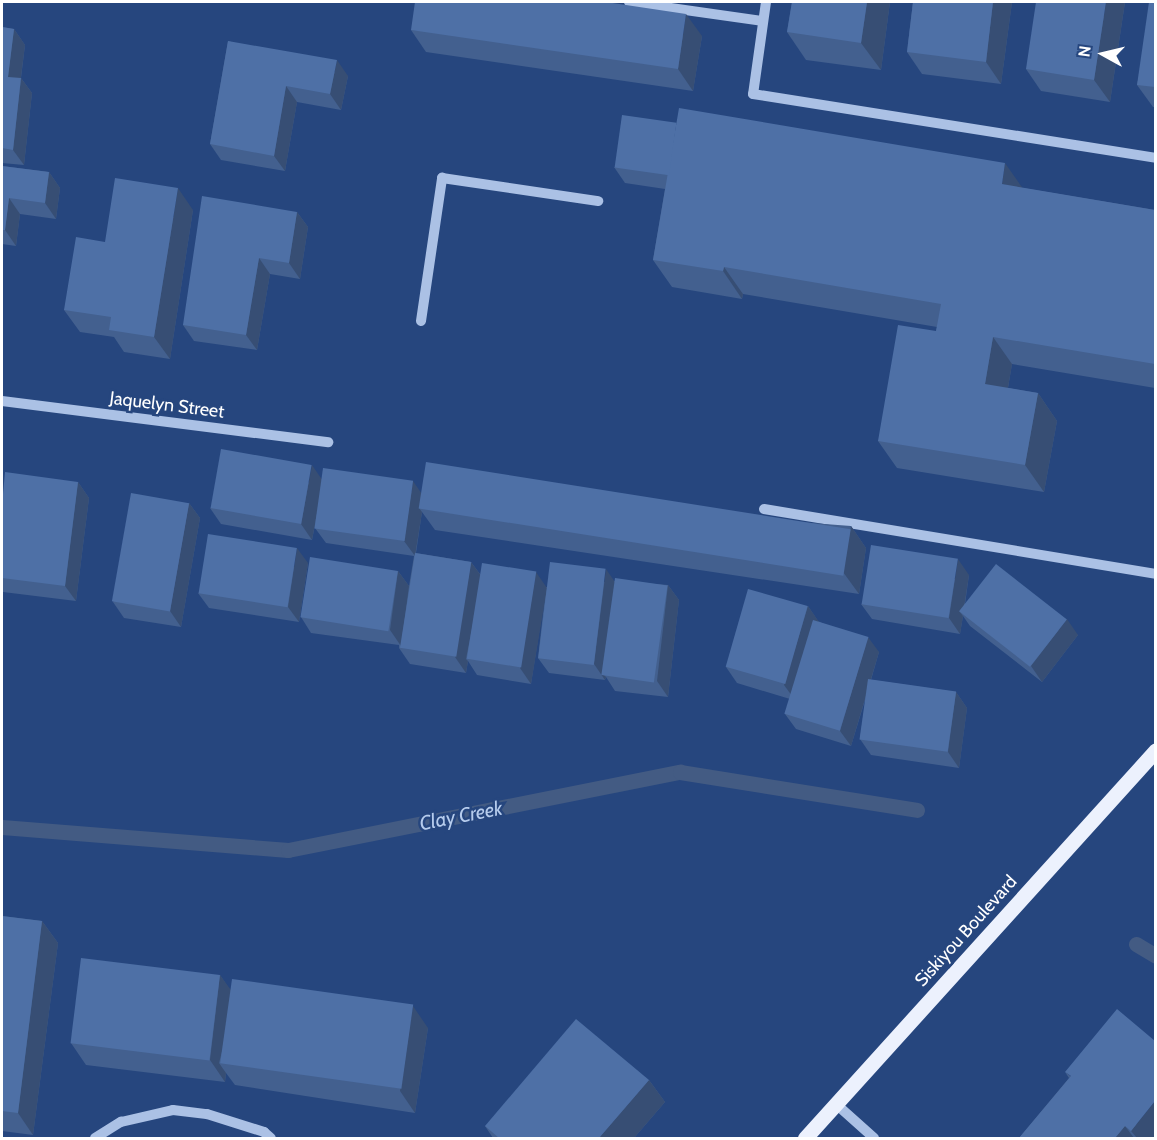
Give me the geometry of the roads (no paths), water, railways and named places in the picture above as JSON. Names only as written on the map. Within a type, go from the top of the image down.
[{"type":"main road","name":"Siskiyou Boulevard","points":[[805,1138],[1155,750]]},
{"type":"street","points":[[631,2],[762,21]]},
{"type":"street","points":[[766,2],[753,94],[1155,158]]},
{"type":"street","points":[[421,321],[442,178],[598,201]]},
{"type":"street","name":"Jaquelyn Street","points":[[2,401],[328,442]]},
{"type":"street","points":[[765,509],[1155,574]]},
{"type":"street","points":[[836,1104],[874,1138]]},
{"type":"street","points":[[95,1138],[121,1122],[173,1110],[207,1114],[264,1132],[271,1138]]},
{"type":"waterway","name":"Clay Creek","points":[[2,827],[288,850],[680,772],[917,810]]},
{"type":"waterway","name":"Clay Creek","points":[[1136,944],[1156,956]]}]
